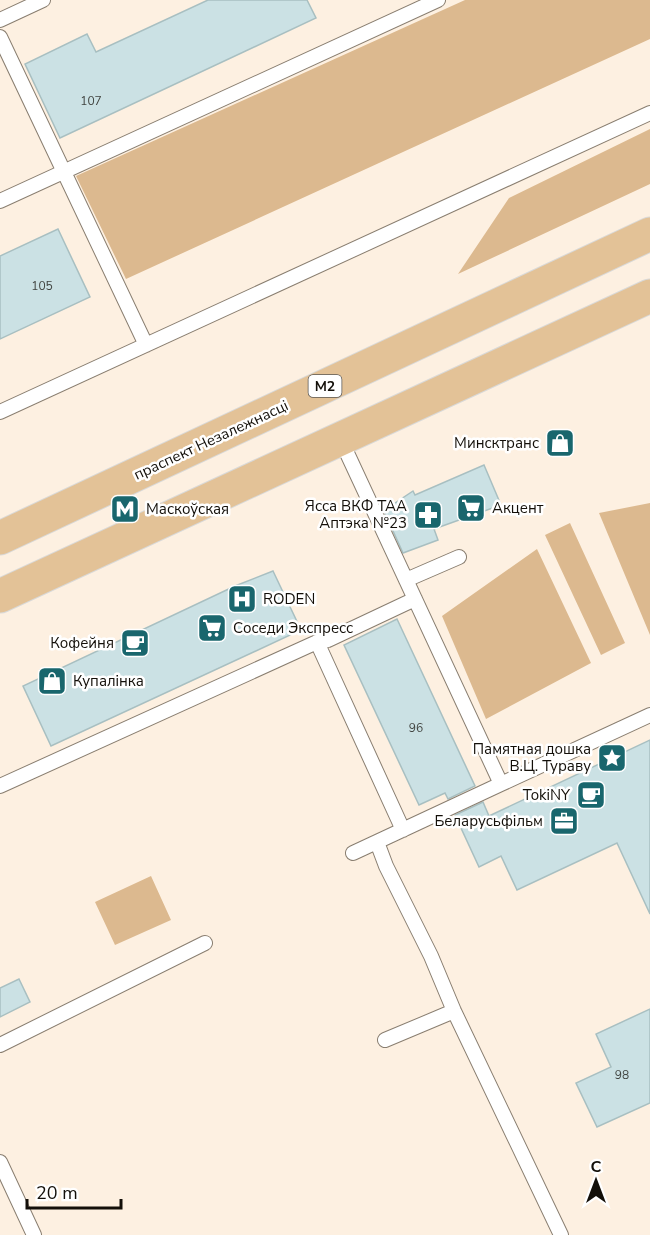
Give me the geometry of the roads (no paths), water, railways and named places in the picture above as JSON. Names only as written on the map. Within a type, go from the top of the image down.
[{"type":"main road","name":"праспект Незалежнасці","points":[[0,538],[650,234]]},
{"type":"main road","points":[[0,596],[650,296]]},
{"type":"lane","points":[[0,20],[43,0]]},
{"type":"lane","points":[[0,201],[438,0]]},
{"type":"lane","points":[[0,37],[146,345]]},
{"type":"lane","points":[[0,412],[650,113]]},
{"type":"lane","points":[[340,438],[501,784]]},
{"type":"lane","points":[[406,580],[459,558]]},
{"type":"lane","points":[[0,786],[316,642],[328,640],[414,599]]},
{"type":"lane","points":[[316,642],[403,830]]},
{"type":"lane","points":[[352,853],[650,715]]},
{"type":"lane","points":[[377,842],[386,866],[431,956],[454,1011],[561,1235]]},
{"type":"lane","points":[[0,1045],[205,943]]},
{"type":"lane","points":[[385,1040],[454,1011]]},
{"type":"lane","points":[[0,1162],[34,1235]]},
{"type":"place","name":"Минсктранс","points":[[560,443]]},
{"type":"place","name":"Акцент","points":[[471,508]]},
{"type":"place","name":"Маскоўская","points":[[125,509]]},
{"type":"place","name":"Ясса ВКФ ТАА Аптэка №23","points":[[428,515]]},
{"type":"place","name":"RODEN","points":[[242,599]]},
{"type":"place","name":"Соседи Экспресс","points":[[212,628]]},
{"type":"place","name":"Кофейня","points":[[135,643]]},
{"type":"place","name":"Купалiнка","points":[[52,681]]},
{"type":"place","name":"Памятная дошка В.Ц. Тураву","points":[[612,758]]},
{"type":"place","name":"TokiNY","points":[[591,795]]},
{"type":"place","name":"Беларусьфільм","points":[[564,821]]}]
